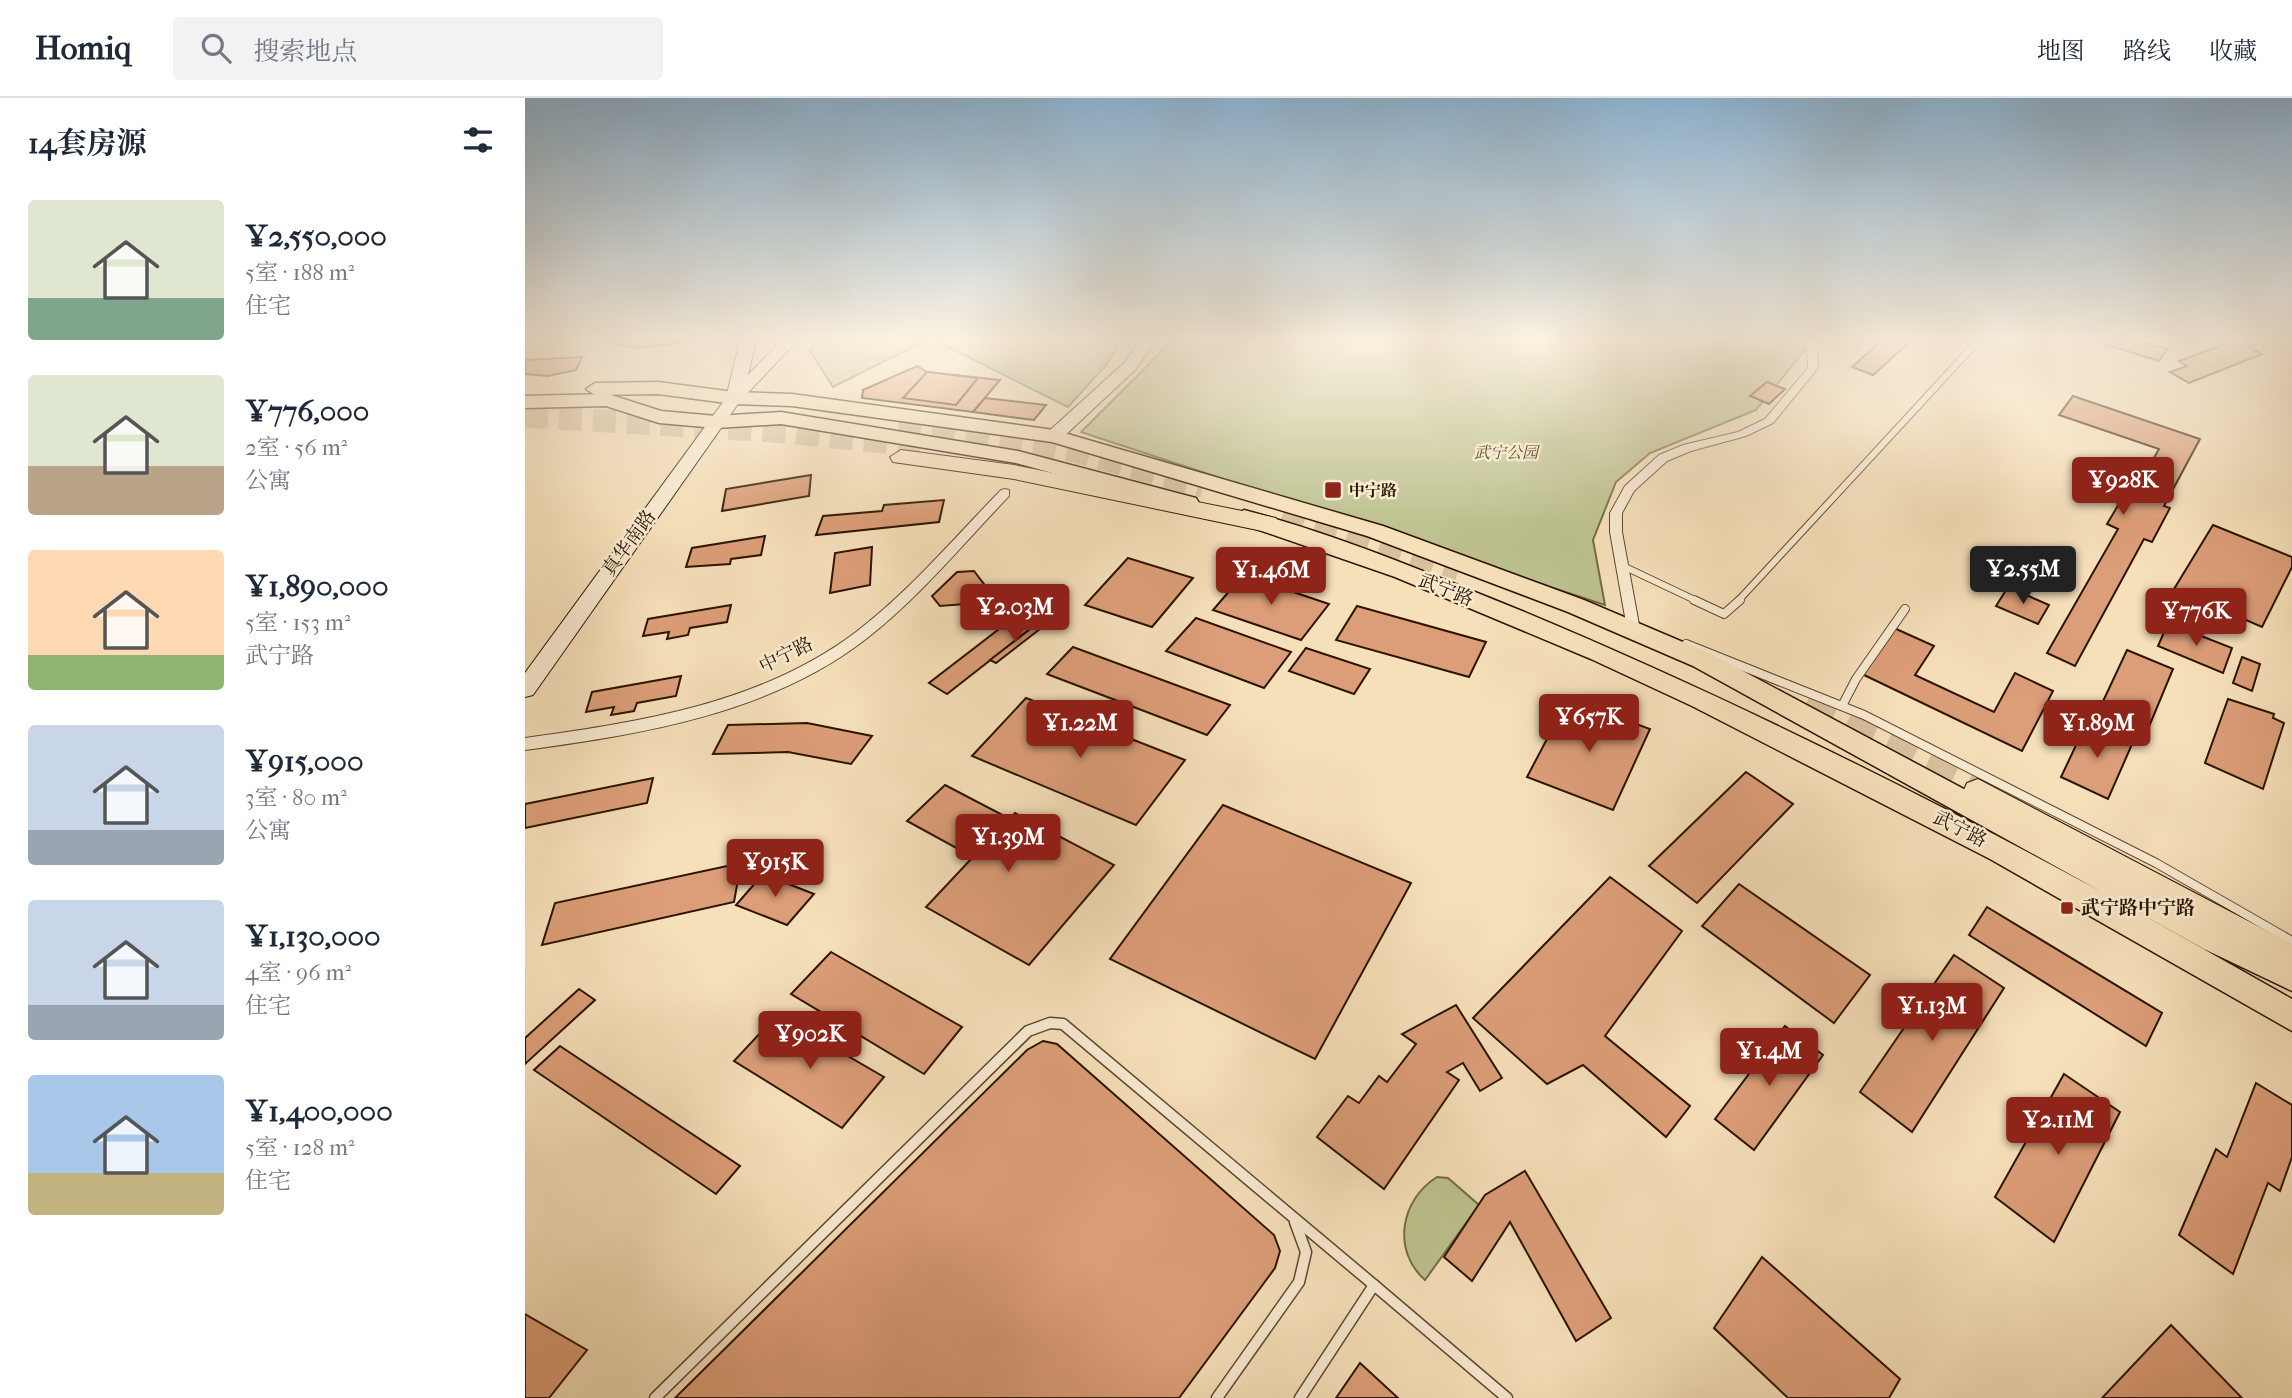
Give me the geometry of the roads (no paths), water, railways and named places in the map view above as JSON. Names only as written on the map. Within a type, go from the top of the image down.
[{"type":"highway","points":[[901,457],[1014,472],[1267,524]]},
{"type":"highway","points":[[1978,792],[2292,962]]},
{"type":"main road","name":"武宁路","points":[[525,402],[580,401]]},
{"type":"main road","name":"武宁路","points":[[610,401],[659,417],[716,422],[781,418],[1018,457],[1267,524],[1342,548],[1473,600],[1687,691],[2064,884],[2292,1016]]},
{"type":"main road","name":"真华南路","points":[[525,689],[732,401]]},
{"type":"main road","points":[[797,401],[1054,436],[1375,531],[1477,567],[1702,660],[2215,939],[2292,976]]},
{"type":"main road","points":[[1054,436],[1092,401]]},
{"type":"street","points":[[1633,630],[1616,532],[1616,513],[1629,489],[1663,458],[1687,448],[1742,434],[1769,421],[1786,401]]},
{"type":"street","name":"中宁路","points":[[525,744],[686,713],[745,696],[801,675],[840,651],[892,608],[1005,492]]},
{"type":"lane","points":[[1623,566],[1724,614],[1740,600],[1923,401]]},
{"type":"lane","points":[[1842,706],[1856,679],[1905,609]]},
{"type":"lane","points":[[1633,630],[1696,647],[1842,706],[1972,768],[2156,863],[2292,941]]},
{"type":"lane","points":[[655,1398],[1028,1031],[1050,1023],[1063,1024],[1507,1398]]},
{"type":"lane","points":[[1216,1398],[1304,1271],[1308,1260],[1306,1242],[1292,1216]]},
{"type":"lane","points":[[1300,1398],[1374,1285]]},
{"type":"tunnel","points":[[525,416],[789,432],[928,447]]},
{"type":"tunnel","points":[[899,423],[1075,451],[1203,486]]},
{"type":"tunnel","points":[[1284,510],[1459,569]]},
{"type":"tunnel","points":[[1804,708],[1978,792]]},
{"type":"place","name":"中宁路","points":[[1333,490]]},
{"type":"place","name":"武宁路中宁路","points":[[2067,908]]},
{"type":"park label","name":"武宁公园","points":[[1506,452]]}]
